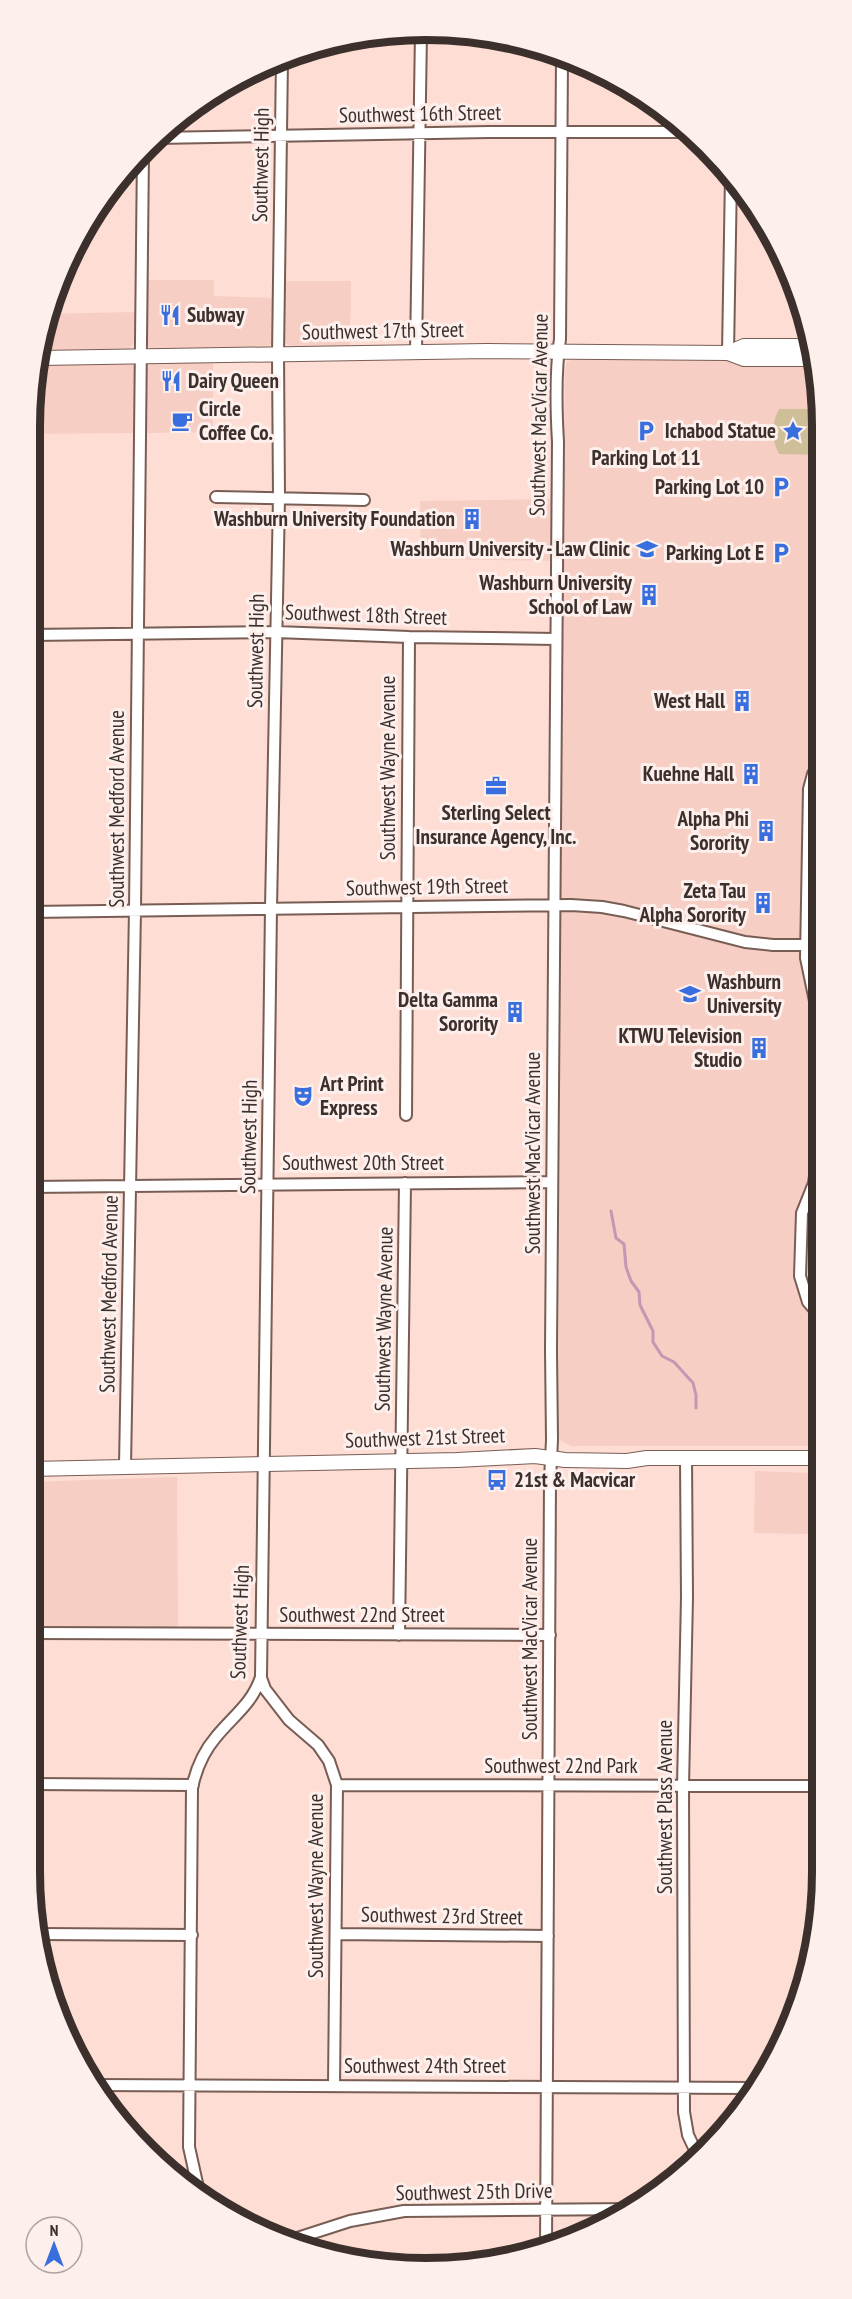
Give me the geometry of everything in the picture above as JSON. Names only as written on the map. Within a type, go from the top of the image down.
[{"type":"main road","name":"Southwest 17th Street","points":[[728,353],[744,346],[803,346]]},
{"type":"main road","name":"Southwest 17th Street","points":[[47,358],[558,351],[728,353],[744,358],[805,359]]},
{"type":"main road","name":"Southwest 21st Street","points":[[40,1469],[535,1456],[616,1461],[686,1458],[812,1458]]},
{"type":"street","points":[[416,352],[421,40]]},
{"type":"street","name":"Southwest MacVicar Avenue","points":[[546,2239],[558,442],[556,404],[562,66]]},
{"type":"street","name":"Southwest High","points":[[197,2183],[189,2147],[193,1785],[206,1751],[222,1729],[248,1704],[261,1677],[279,498],[278,354],[282,69]]},
{"type":"street","name":"Southwest 16th Street","points":[[170,138],[675,132]]},
{"type":"street","name":"Southwest Medford Avenue","points":[[124,1466],[135,910],[143,164]]},
{"type":"street","points":[[728,353],[731,190]]},
{"type":"street","points":[[216,496],[364,500]]},
{"type":"street","name":"Southwest 18th Street","points":[[40,635],[276,632],[556,639]]},
{"type":"street","name":"Southwest Wayne Avenue","points":[[406,1115],[409,637]]},
{"type":"street","points":[[812,778],[809,789],[805,945],[808,977],[812,990]]},
{"type":"street","name":"Southwest 19th Street","points":[[40,912],[554,905],[602,907],[745,942],[812,945]]},
{"type":"street","name":"Southwest 20th Street","points":[[40,1187],[552,1182]]},
{"type":"street","name":"Southwest Wayne Avenue","points":[[399,1635],[405,1183]]},
{"type":"street","points":[[812,1186],[804,1205],[801,1221],[800,1276],[808,1302],[812,1307]]},
{"type":"street","name":"Southwest Plass Avenue","points":[[686,1458],[687,1597],[683,1786],[684,2088],[685,2125],[695,2149]]},
{"type":"street","name":"Southwest 22nd Street","points":[[40,1633],[550,1635]]},
{"type":"street","name":"Southwest Wayne Avenue","points":[[261,1677],[265,1689],[289,1720],[318,1745],[329,1761],[336,1785],[334,2086]]},
{"type":"street","points":[[40,1784],[193,1785]]},
{"type":"street","name":"Southwest 22nd Park","points":[[336,1785],[812,1786]]},
{"type":"street","points":[[46,1934],[192,1935]]},
{"type":"street","name":"Southwest 23rd Street","points":[[336,1934],[548,1936]]},
{"type":"street","name":"Southwest 24th Street","points":[[104,2085],[546,2085],[746,2088]]},
{"type":"street","name":"Southwest 25th Drive","points":[[300,2237],[350,2221],[404,2211],[615,2209]]},
{"type":"shaded area","points":[[146,280],[214,280],[214,296],[274,298],[272,343],[268,347],[151,349],[145,343]]},
{"type":"shaded area","points":[[285,281],[351,281],[350,346],[291,346],[283,341]]},
{"type":"shaded area","points":[[135,312],[135,342],[128,350],[48,351],[58,314]]},
{"type":"shaded area","name":"Washburn University","points":[[575,358],[806,362],[812,426],[812,1446],[571,1446],[560,1440],[558,1435],[563,561],[421,559],[420,501],[563,499],[567,362]]},
{"type":"shaded area","points":[[213,360],[213,432],[146,433],[148,364]]},
{"type":"shaded area","points":[[129,361],[137,373],[135,433],[40,434],[41,401],[46,363]]},
{"type":"shaded area","points":[[779,409],[811,409],[812,455],[779,454],[774,443],[774,420]]},
{"type":"shaded area","points":[[755,1471],[811,1473],[812,1534],[754,1533]]},
{"type":"shaded area","points":[[177,1477],[178,1628],[40,1627],[40,1482]]},
{"type":"waterway","points":[[611,1211],[616,1238],[624,1244],[626,1267],[631,1281],[639,1292],[640,1305],[653,1331],[653,1342],[662,1356],[674,1362],[693,1383],[696,1408]]},
{"type":"place","name":"Subway","points":[[170,315]]},
{"type":"place","name":"Dairy Queen","points":[[171,381]]},
{"type":"place","name":"Circle Coffee Co.","points":[[182,421]]},
{"type":"place","name":"Parking Lot 11","points":[[646,431]]},
{"type":"place","name":"Ichabod Statue","points":[[793,431]]},
{"type":"place","name":"Parking Lot 10","points":[[781,487]]},
{"type":"place","name":"Washburn University Foundation","points":[[472,519]]},
{"type":"place","name":"Washburn University - Law Clinic","points":[[647,549]]},
{"type":"place","name":"Parking Lot E","points":[[781,553]]},
{"type":"place","name":"Washburn University School of Law","points":[[649,595]]},
{"type":"place","name":"West Hall","points":[[742,701]]},
{"type":"place","name":"Kuehne Hall","points":[[751,774]]},
{"type":"place","name":"Sterling Select Insurance Agency, Inc.","points":[[496,786]]},
{"type":"place","name":"Alpha Phi Sorority","points":[[766,831]]},
{"type":"place","name":"Zeta Tau Alpha Sorority","points":[[763,903]]},
{"type":"place","name":"Washburn University","points":[[690,994]]},
{"type":"place","name":"Delta Gamma Sorority","points":[[515,1012]]},
{"type":"place","name":"KTWU Television Studio","points":[[759,1048]]},
{"type":"place","name":"Art Print Express","points":[[303,1096]]},
{"type":"place","name":"21st & Macvicar","points":[[497,1480]]}]
